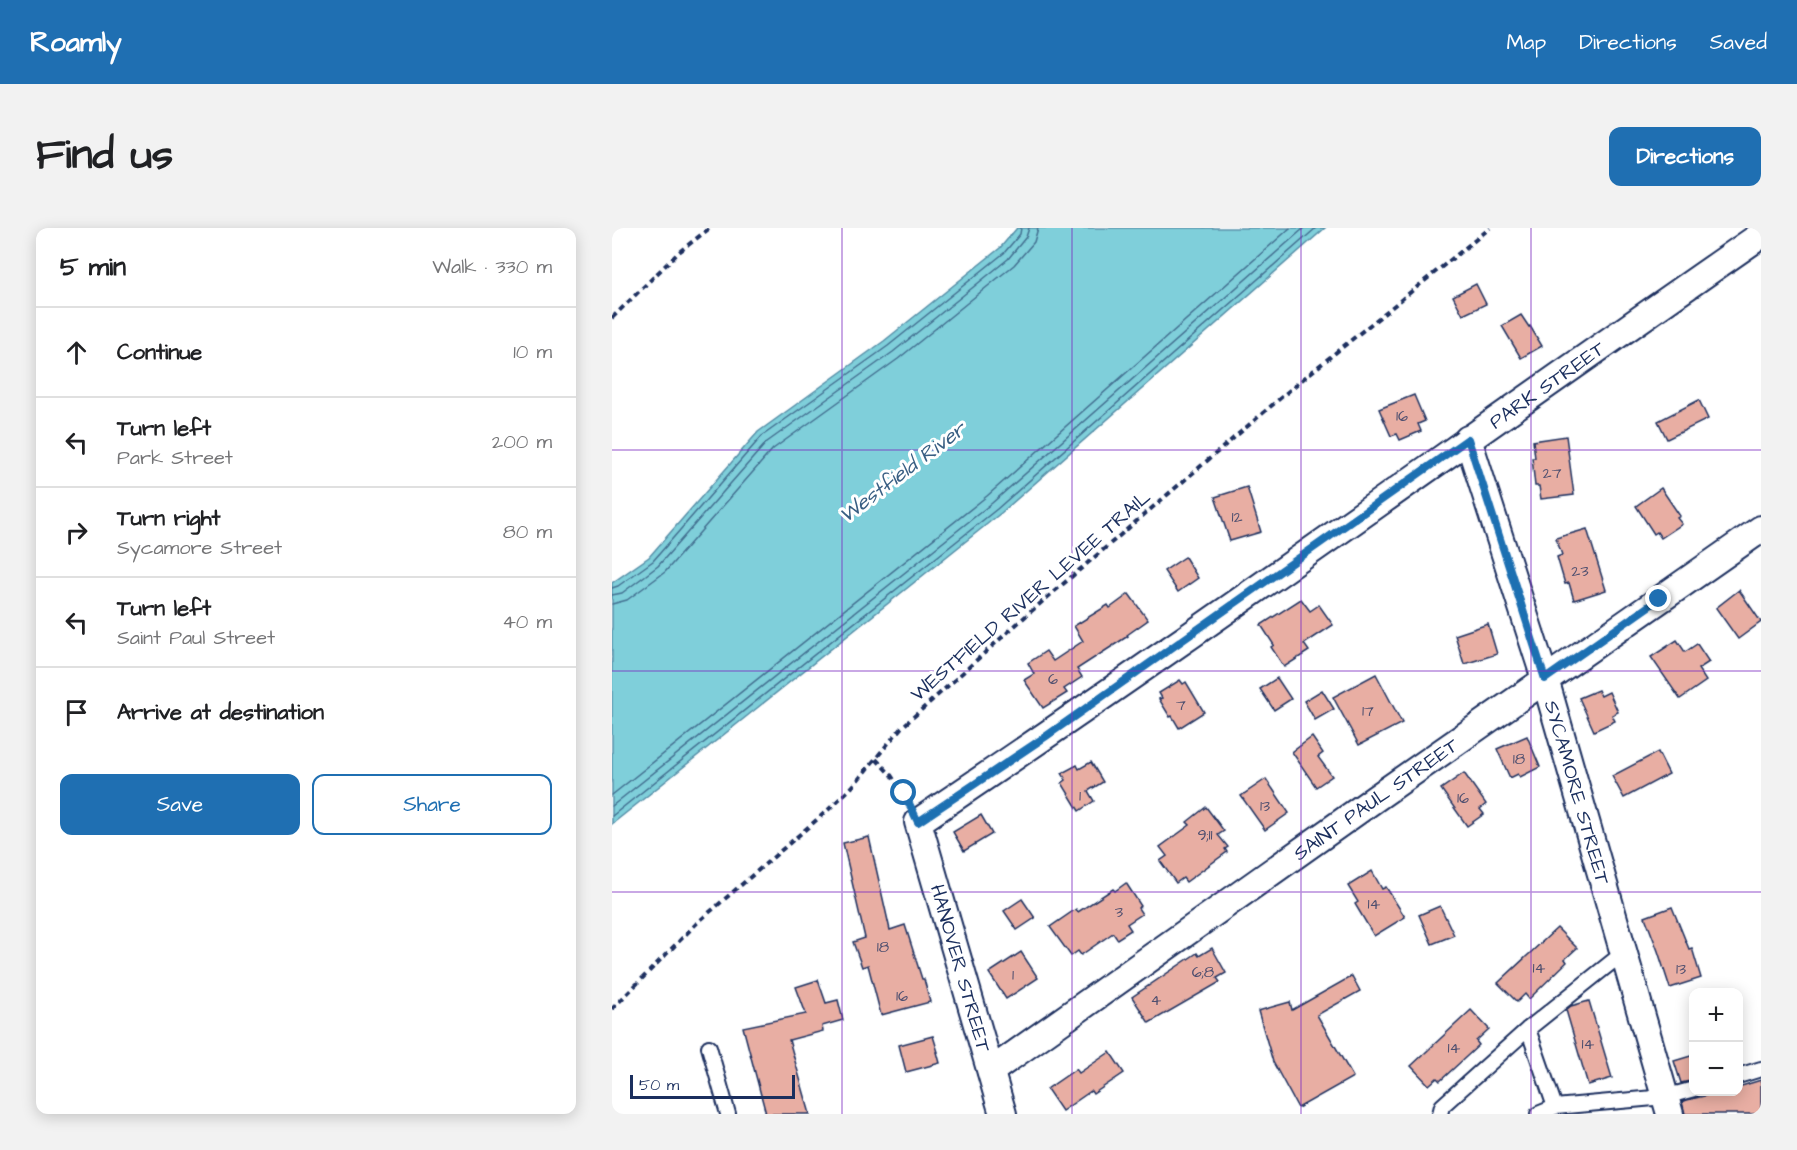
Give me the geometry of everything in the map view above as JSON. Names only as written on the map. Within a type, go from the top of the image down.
[{"type":"street","name":"PARK STREET","points":[[918,822],[1045,737],[1761,235]]},
{"type":"street","name":"SYCAMORE STREET","points":[[1468,439],[1545,679],[1667,1105]]},
{"type":"street","name":"SAINT PAUL STREET","points":[[991,1071],[1761,529]]},
{"type":"street","name":"HANOVER STREET","points":[[918,822],[1003,1114]]},
{"type":"lane","points":[[1440,1114],[1442,1106],[1528,1029],[1623,953]]},
{"type":"lane","points":[[1528,1029],[1555,1107]]},
{"type":"lane","points":[[709,1047],[728,1114]]},
{"type":"lane","points":[[1743,1074],[1761,1069]]},
{"type":"lane","points":[[1538,1114],[1555,1107],[1667,1105],[1689,1092]]},
{"type":"path","points":[[612,318],[679,252],[710,228]]},
{"type":"path","name":"WESTFIELD RIVER LEVEE TRAIL","points":[[612,1009],[697,923],[852,788],[901,728],[1090,560],[1298,383],[1490,228]]},
{"type":"path","points":[[876,759],[904,793],[918,822]]},
{"type":"water","name":"Westfield River","points":[[1017,228],[1325,228],[1001,513],[612,824],[612,583],[649,557],[758,432],[884,341],[1000,248]]},
{"type":"building","points":[[1476,284],[1486,304],[1463,315],[1453,296]]},
{"type":"building","points":[[1521,315],[1542,346],[1521,358],[1502,326]]},
{"type":"building","points":[[1414,395],[1425,421],[1418,424],[1421,431],[1400,440],[1397,434],[1391,436],[1379,409]]},
{"type":"building","points":[[1699,400],[1708,419],[1667,439],[1658,421]]},
{"type":"building","points":[[1566,436],[1574,495],[1541,499],[1539,486],[1535,486],[1533,441]]},
{"type":"building","points":[[1247,487],[1261,532],[1230,541],[1215,497]]},
{"type":"building","points":[[1661,488],[1680,516],[1677,518],[1682,524],[1661,538],[1657,532],[1654,534],[1636,506]]},
{"type":"building","points":[[1587,529],[1606,590],[1574,600],[1569,583],[1565,584],[1557,557],[1562,555],[1556,538]]},
{"type":"building","points":[[1185,557],[1198,578],[1178,592],[1164,571]]},
{"type":"building","points":[[1739,590],[1761,622],[1738,639],[1716,608]]},
{"type":"building","points":[[1129,594],[1148,620],[1128,636],[1077,669],[1082,677],[1064,689],[1067,693],[1043,708],[1024,680],[1034,674],[1028,663],[1046,651],[1053,661],[1083,641],[1074,626],[1108,605],[1110,608]]},
{"type":"building","points":[[1301,599],[1310,611],[1319,605],[1333,625],[1304,644],[1309,651],[1284,667],[1261,625]]},
{"type":"building","points":[[1488,624],[1497,654],[1464,664],[1455,635]]},
{"type":"building","points":[[1677,640],[1685,652],[1697,644],[1709,662],[1698,669],[1706,681],[1680,699],[1651,657]]},
{"type":"building","points":[[1376,674],[1402,723],[1359,745],[1333,697]]},
{"type":"building","points":[[1277,678],[1291,699],[1274,710],[1260,689]]},
{"type":"building","points":[[1180,680],[1183,684],[1186,682],[1204,712],[1179,728],[1159,699],[1162,698],[1159,693]]},
{"type":"building","points":[[1322,690],[1334,709],[1315,720],[1304,701]]},
{"type":"building","points":[[1598,690],[1601,696],[1609,692],[1618,712],[1612,715],[1615,721],[1594,731],[1579,698]]},
{"type":"building","points":[[1527,736],[1540,767],[1520,777],[1518,774],[1510,778],[1497,749]]},
{"type":"building","points":[[1312,737],[1323,753],[1318,757],[1332,776],[1316,787],[1292,752]]},
{"type":"building","points":[[1658,752],[1669,774],[1624,798],[1612,776]]},
{"type":"building","points":[[1091,762],[1103,782],[1088,791],[1094,801],[1079,811],[1062,783],[1066,780],[1062,773],[1077,765],[1079,769]]},
{"type":"building","points":[[1464,773],[1486,804],[1480,809],[1484,814],[1467,826],[1441,789]]},
{"type":"building","points":[[1266,779],[1289,813],[1265,830],[1241,796]]},
{"type":"building","points":[[1206,807],[1224,831],[1218,835],[1228,847],[1225,849],[1227,852],[1186,882],[1183,878],[1176,883],[1160,861],[1167,856],[1160,847],[1190,825],[1187,822]]},
{"type":"building","points":[[981,815],[992,834],[964,851],[953,832]]},
{"type":"building","points":[[869,837],[890,930],[905,925],[930,1002],[881,1015],[868,965],[862,967],[853,942],[865,938],[843,843]]},
{"type":"building","points":[[1372,871],[1382,889],[1386,887],[1405,917],[1374,936],[1355,904],[1358,902],[1348,886]]},
{"type":"building","points":[[1126,883],[1141,906],[1138,908],[1142,914],[1127,924],[1131,930],[1117,939],[1113,933],[1081,955],[1078,951],[1071,956],[1050,927],[1076,909],[1078,912]]},
{"type":"building","points":[[1022,899],[1035,918],[1017,930],[1004,911]]},
{"type":"building","points":[[1440,906],[1454,935],[1432,944],[1419,915]]},
{"type":"building","points":[[1672,907],[1689,949],[1692,948],[1701,978],[1670,988],[1645,917]]},
{"type":"building","points":[[1557,928],[1577,948],[1565,959],[1567,962],[1529,999],[1525,994],[1517,1002],[1498,983]]},
{"type":"building","points":[[1212,948],[1226,973],[1217,978],[1220,982],[1149,1023],[1132,997],[1197,953],[1199,956]]},
{"type":"building","points":[[1021,952],[1038,978],[1006,999],[989,973]]},
{"type":"building","points":[[1352,976],[1360,991],[1317,1015],[1353,1077],[1298,1108],[1273,1062],[1258,1011],[1290,1002],[1292,1010]]},
{"type":"building","points":[[818,980],[826,1003],[838,1000],[843,1020],[822,1026],[823,1031],[789,1040],[810,1114],[766,1114],[743,1027],[806,1014],[796,987]]},
{"type":"building","points":[[1589,1001],[1612,1078],[1588,1085],[1566,1010],[1571,1006]]},
{"type":"building","points":[[1471,1010],[1489,1029],[1476,1041],[1479,1045],[1440,1081],[1437,1078],[1429,1085],[1411,1066]]},
{"type":"building","points":[[933,1036],[940,1063],[906,1072],[899,1045]]},
{"type":"building","points":[[1110,1052],[1124,1073],[1093,1094],[1091,1091],[1062,1111],[1047,1089],[1076,1069],[1079,1073]]},
{"type":"building","points":[[1689,1056],[1689,1081],[1681,1083],[1674,1061]]},
{"type":"building","points":[[1761,1080],[1761,1114],[1685,1114],[1682,1102],[1704,1096],[1743,1096],[1743,1085]]},
{"type":"route","points":[[904,793],[918,822],[1045,737],[1468,439],[1545,679],[1659,599]]}]
